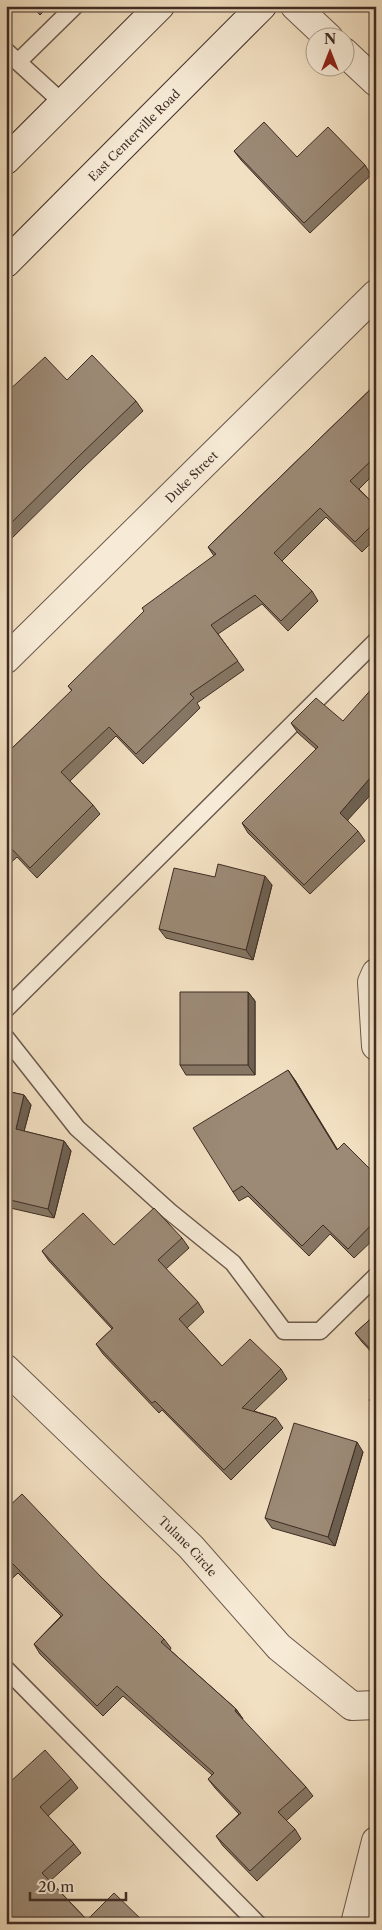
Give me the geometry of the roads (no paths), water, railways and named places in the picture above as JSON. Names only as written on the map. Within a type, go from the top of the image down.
[{"type":"street","points":[[6,160],[160,6]]},
{"type":"street","name":"East Centerville Road","points":[[6,262],[262,6]]},
{"type":"street","points":[[295,6],[318,28]]},
{"type":"street","points":[[354,61],[376,82]]},
{"type":"street","name":"Duke Street","points":[[6,659],[376,294]]},
{"type":"street","points":[[376,973],[372,982],[376,1046]]},
{"type":"street","name":"Tulane Circle","points":[[6,1369],[191,1547],[279,1647],[352,1706],[376,1705]]},
{"type":"street","points":[[354,1924],[376,1841]]},
{"type":"lane","points":[[63,103],[12,56],[75,6]]},
{"type":"lane","points":[[6,1009],[376,641]]},
{"type":"lane","points":[[6,1038],[77,1128],[169,1212],[233,1263],[284,1331],[320,1331],[376,1276]]},
{"type":"lane","points":[[6,1669],[258,1924]]}]
